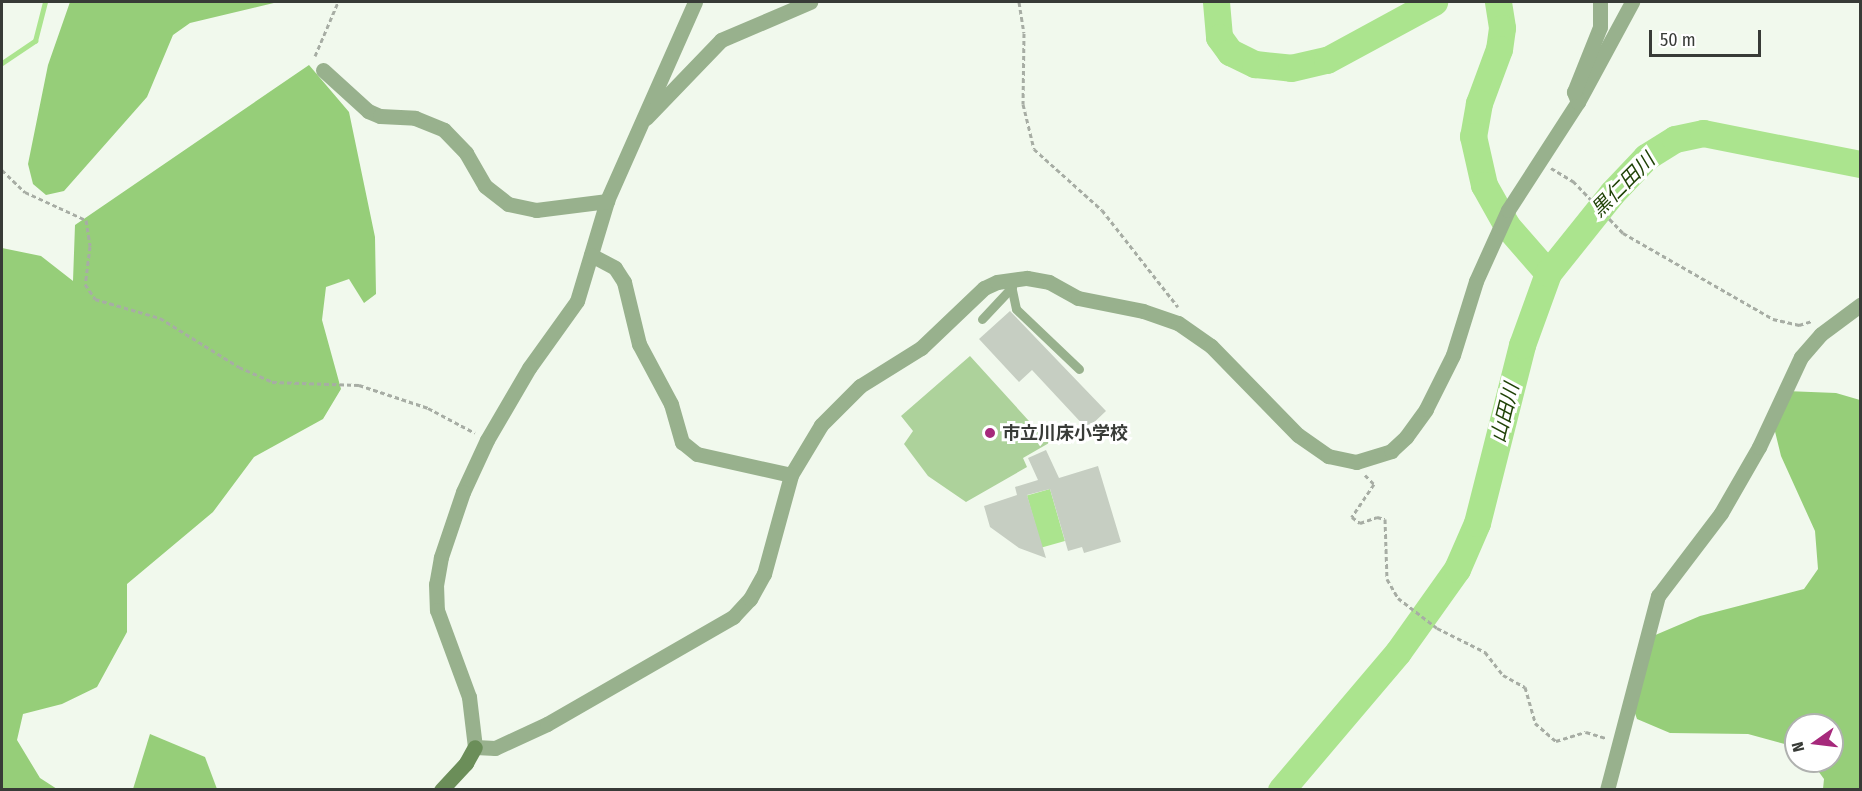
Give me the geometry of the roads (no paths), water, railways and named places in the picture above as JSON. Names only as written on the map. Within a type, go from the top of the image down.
[{"type":"street","points":[[441,789],[466,763],[474,747],[469,697],[442,631],[435,584],[463,492],[487,440],[529,368],[565,322],[577,301],[607,201],[640,119],[695,2]]},
{"type":"street","points":[[640,119],[654,111],[720,40],[810,2]]},
{"type":"street","points":[[1578,102],[1574,92],[1577,78],[1600,27],[1600,2]]},
{"type":"street","points":[[474,747],[495,748],[547,724],[733,617],[750,599],[769,563],[791,476],[821,425],[860,386],[921,348],[984,288],[1049,282],[1078,298],[1143,311],[1178,323],[1211,346],[1316,448],[1340,460],[1356,462],[1391,451],[1406,437],[1426,409],[1452,355],[1496,234],[1508,210],[1578,102],[1632,2]]},
{"type":"street","points":[[323,70],[368,111],[380,116],[415,118],[444,130],[466,153],[484,186],[508,204],[536,210],[607,201]]},
{"type":"street","points":[[591,255],[615,268],[624,282],[639,344],[671,404],[682,442],[697,454],[791,476]]},
{"type":"street","points":[[1607,789],[1658,596],[1721,513],[1759,447],[1801,357],[1821,334],[1860,305]]},
{"type":"lane","points":[[982,319],[1011,284]]},
{"type":"lane","points":[[1011,284],[1016,309],[1079,369]]},
{"type":"waterway","points":[[2,63],[35,41],[45,2]]},
{"type":"waterway","name":"山田川","points":[[1216,2],[1219,37],[1230,52],[1255,64],[1291,68],[1327,60],[1434,2]]},
{"type":"waterway","name":"山田川","points":[[1498,2],[1502,28],[1499,49],[1479,103],[1473,136],[1484,185],[1507,226],[1548,273]]},
{"type":"waterway","name":"山田川","points":[[1281,790],[1398,652],[1457,569],[1477,523],[1522,345],[1548,273],[1612,193],[1646,157],[1675,139],[1703,133],[1860,164]]},
{"type":"place","name":"市立川床小学校","points":[[990,433]]},
{"type":"water label","name":"黒仁田川","points":[[1623,185]]}]
